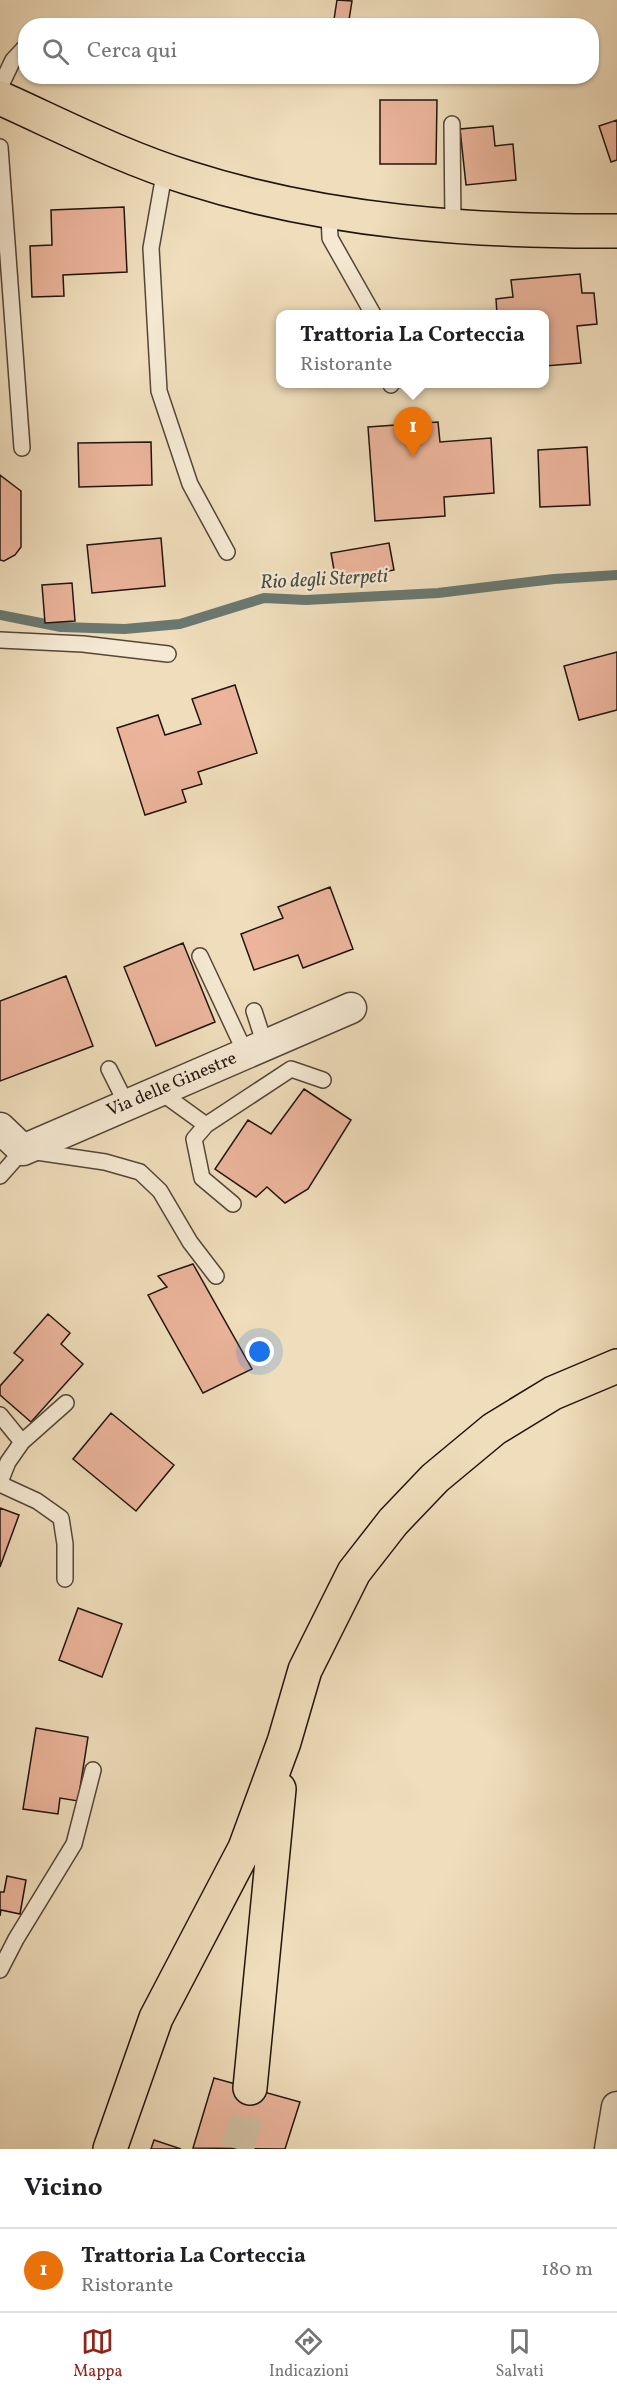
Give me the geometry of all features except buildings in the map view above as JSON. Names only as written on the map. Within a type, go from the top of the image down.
[{"type":"main road","points":[[0,98],[165,169],[256,197],[329,213],[370,219],[453,225],[617,231]]},
{"type":"main road","points":[[110,2149],[156,2018],[244,1848],[284,1742],[305,1670],[354,1572],[393,1522],[435,1478],[494,1429],[553,1393],[617,1366]]},
{"type":"main road","points":[[250,2088],[284,1742]]},
{"type":"street","name":"Via delle Ginestre","points":[[23,1150],[351,1008]]},
{"type":"street","points":[[0,1128],[23,1150]]},
{"type":"street","points":[[610,2149],[617,2107]]},
{"type":"lane","points":[[0,87],[18,55]]},
{"type":"lane","points":[[452,124],[453,225]]},
{"type":"lane","points":[[0,147],[22,448]]},
{"type":"lane","points":[[165,169],[151,248],[159,392],[190,484],[227,552]]},
{"type":"lane","points":[[329,213],[330,238],[370,310]]},
{"type":"lane","points":[[0,640],[168,654]]},
{"type":"lane","points":[[200,956],[256,1049]]},
{"type":"lane","points":[[254,1011],[256,1049]]},
{"type":"lane","points":[[109,1069],[127,1105]]},
{"type":"lane","points":[[232,1204],[202,1178],[194,1139],[206,1125],[291,1069],[322,1080]]},
{"type":"lane","points":[[159,1091],[206,1125]]},
{"type":"lane","points":[[0,1176],[23,1150],[105,1162],[140,1172],[160,1191],[190,1242],[216,1276]]},
{"type":"lane","points":[[65,1579],[62,1518],[37,1501],[0,1483],[8,1462],[22,1442],[66,1403]]},
{"type":"lane","points":[[0,1415],[22,1442]]},
{"type":"lane","points":[[0,1970],[16,1939],[74,1844],[93,1770]]},
{"type":"waterway","name":"Rio degli Sterpeti","points":[[0,615],[61,627],[125,629],[180,624],[264,598],[306,600],[438,593],[554,579],[617,575]]},
{"type":"tunnel","points":[[237,2149],[245,2124],[250,2088]]},
{"type":"place","name":"Trattoria La Corteccia","points":[[413,457]]}]
